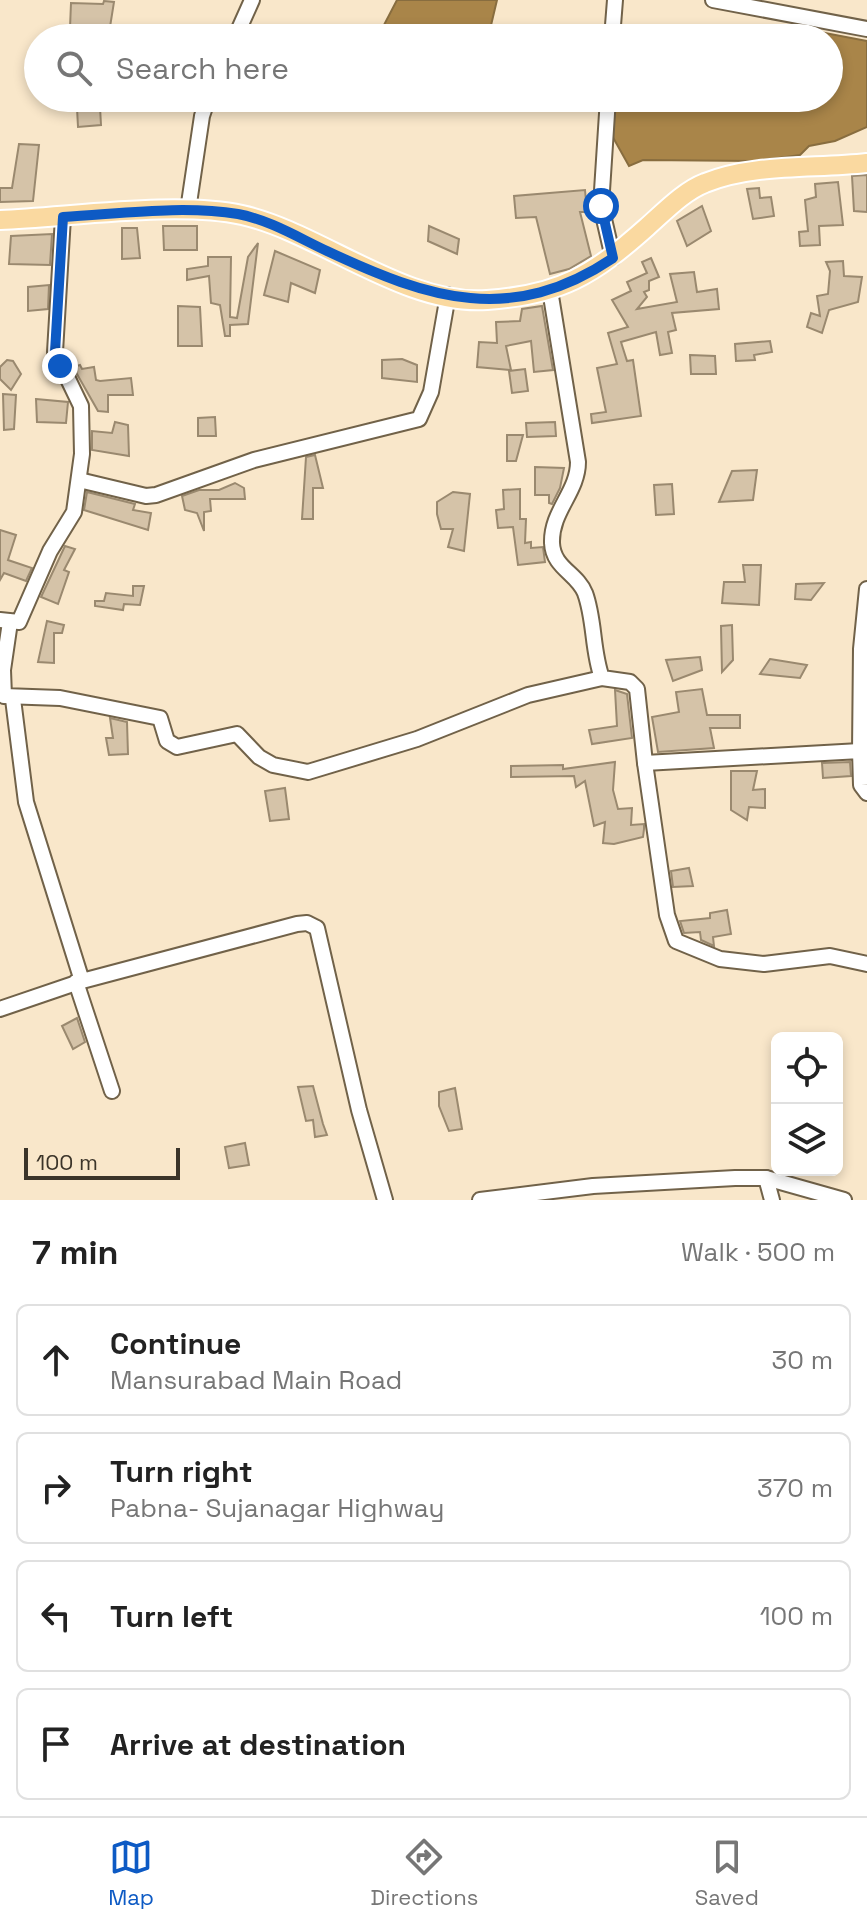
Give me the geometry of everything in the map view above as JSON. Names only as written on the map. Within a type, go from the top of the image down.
[{"type":"main road","points":[[0,220],[188,210],[239,214],[265,221],[352,263],[448,295],[482,301],[550,290],[582,279],[613,258],[702,184],[731,175],[867,163]]},
{"type":"street","points":[[241,24],[252,0]]},
{"type":"street","points":[[613,24],[615,0]]},
{"type":"street","points":[[713,0],[840,24]]},
{"type":"street","points":[[843,24],[867,29]]},
{"type":"street","points":[[188,210],[203,112]]},
{"type":"street","points":[[607,112],[601,206],[613,258]]},
{"type":"street","points":[[63,217],[55,352],[81,406],[84,433],[79,480],[74,512],[50,551],[19,622],[5,621],[2,693],[13,699],[60,698],[160,718],[167,741],[177,747],[237,734],[259,757],[273,765],[308,772],[417,739],[528,695],[602,678],[630,682],[637,689],[667,915],[676,941],[697,952],[735,961],[764,964],[830,956],[867,964]]},
{"type":"street","points":[[550,290],[578,462],[578,479],[556,516],[552,544],[563,570],[586,596],[602,678]]},
{"type":"street","points":[[79,480],[146,496],[156,495],[254,460],[419,419],[431,392],[448,295]]},
{"type":"street","points":[[867,589],[861,649],[860,751],[861,785],[867,793]]},
{"type":"street","points":[[13,699],[26,802],[112,1091]]},
{"type":"street","points":[[645,763],[860,751]]},
{"type":"street","points":[[0,1009],[79,982],[307,923],[317,928],[359,1110],[385,1200]]},
{"type":"street","points":[[480,1200],[593,1186],[766,1178],[844,1200]]},
{"type":"street","points":[[766,1178],[772,1200]]},
{"type":"shaded area","points":[[397,0],[497,0],[491,24],[385,24]]},
{"type":"shaded area","points":[[843,36],[867,41],[867,127],[835,141],[809,146],[800,155],[756,161],[643,160],[629,166],[610,132],[611,112],[843,112]]},
{"type":"building","points":[[104,1],[114,2],[110,24],[70,24],[71,3],[103,4]]},
{"type":"building","points":[[77,112],[100,112],[101,125],[78,127]]},
{"type":"building","points":[[19,144],[39,145],[33,201],[0,202],[0,188],[12,188]]},
{"type":"building","points":[[867,175],[867,212],[854,211],[852,176]]},
{"type":"building","points":[[838,182],[843,225],[819,226],[820,245],[800,246],[799,232],[808,231],[805,200],[816,197],[815,184]]},
{"type":"building","points":[[759,188],[760,198],[771,197],[774,216],[753,219],[747,189]]},
{"type":"building","points":[[585,190],[587,212],[580,212],[591,256],[569,269],[550,274],[536,217],[516,218],[514,196]]},
{"type":"building","points":[[702,206],[711,231],[687,246],[677,221]]},
{"type":"building","points":[[163,226],[197,226],[197,250],[164,250]]},
{"type":"building","points":[[429,226],[459,239],[457,254],[428,241]]},
{"type":"building","points":[[122,228],[137,228],[140,258],[122,259]]},
{"type":"building","points":[[52,234],[50,265],[9,264],[11,236]]},
{"type":"building","points":[[258,243],[248,324],[230,325],[230,336],[225,336],[220,305],[211,303],[209,276],[187,280],[187,269],[208,266],[208,257],[231,257],[230,317],[237,318],[248,257]]},
{"type":"building","points":[[275,251],[320,270],[315,293],[291,283],[288,302],[264,295]]},
{"type":"building","points":[[651,258],[659,277],[649,281],[649,290],[644,292],[647,297],[637,309],[677,302],[670,274],[694,272],[697,292],[717,289],[719,309],[672,313],[676,330],[668,332],[672,353],[660,355],[656,332],[621,342],[627,361],[633,360],[641,416],[592,423],[591,414],[606,412],[597,368],[617,364],[608,333],[628,327],[612,300],[631,291],[627,282],[647,273],[642,262]]},
{"type":"building","points":[[843,261],[844,276],[862,277],[858,302],[829,310],[822,333],[807,327],[811,313],[820,316],[817,296],[828,294],[830,271],[826,262]]},
{"type":"building","points":[[49,285],[48,309],[28,311],[28,287]]},
{"type":"building","points":[[178,306],[200,307],[202,346],[178,346]]},
{"type":"building","points":[[542,306],[553,370],[534,372],[531,341],[506,346],[511,370],[477,367],[479,342],[497,343],[496,322],[520,321],[522,309]]},
{"type":"building","points":[[770,341],[772,352],[754,355],[755,360],[736,361],[735,344]]},
{"type":"building","points":[[690,355],[715,356],[716,374],[691,374]]},
{"type":"building","points":[[402,359],[417,365],[417,382],[382,378],[382,360]]},
{"type":"building","points":[[7,360],[13,361],[21,374],[11,390],[0,379],[0,367]]},
{"type":"building","points":[[80,365],[82,369],[94,367],[96,380],[131,378],[133,395],[108,395],[108,412],[98,411],[73,367]]},
{"type":"building","points":[[525,369],[528,391],[512,393],[509,371]]},
{"type":"building","points":[[3,394],[16,395],[14,429],[4,430]]},
{"type":"building","points":[[36,399],[68,402],[66,423],[37,422]]},
{"type":"building","points":[[215,417],[216,436],[198,436],[198,418]]},
{"type":"building","points":[[115,422],[128,425],[129,456],[92,450],[92,431],[112,433]]},
{"type":"building","points":[[555,422],[556,436],[527,437],[526,423]]},
{"type":"building","points":[[507,435],[523,435],[516,461],[507,461]]},
{"type":"building","points":[[315,455],[323,488],[313,488],[313,519],[302,519],[306,457]]},
{"type":"building","points":[[535,467],[564,468],[560,488],[552,504],[549,503],[549,495],[535,495]]},
{"type":"building","points":[[757,470],[753,500],[719,502],[732,471]]},
{"type":"building","points":[[235,483],[244,488],[245,499],[210,499],[211,511],[204,512],[204,531],[197,513],[185,510],[182,496],[199,490],[219,490]]},
{"type":"building","points":[[672,484],[674,514],[656,515],[654,485]]},
{"type":"building","points":[[520,489],[520,519],[526,519],[525,543],[531,542],[531,548],[543,547],[545,562],[518,565],[513,527],[498,528],[496,510],[504,509],[503,490]]},
{"type":"building","points":[[87,492],[135,504],[133,510],[151,513],[148,530],[84,510]]},
{"type":"building","points":[[453,492],[470,494],[464,551],[448,547],[453,529],[441,529],[437,514],[437,502]]},
{"type":"building","points":[[0,530],[16,535],[8,560],[32,568],[26,581],[4,573],[0,580]]},
{"type":"building","points":[[65,546],[75,549],[64,570],[69,572],[58,604],[41,597]]},
{"type":"building","points":[[743,565],[761,565],[759,605],[722,603],[724,582],[745,582]]},
{"type":"building","points":[[824,583],[811,600],[795,599],[796,584]]},
{"type":"building","points":[[133,586],[144,586],[140,605],[124,604],[123,610],[95,606],[95,601],[104,601],[106,593],[133,596]]},
{"type":"building","points":[[47,621],[64,625],[62,633],[54,633],[54,663],[38,662]]},
{"type":"building","points":[[732,625],[733,660],[722,672],[721,626]]},
{"type":"building","points":[[700,657],[702,670],[673,681],[666,660]]},
{"type":"building","points":[[770,659],[807,665],[800,678],[760,674]]},
{"type":"building","points":[[702,689],[707,715],[740,715],[740,728],[710,728],[714,748],[658,752],[652,717],[679,712],[676,692]]},
{"type":"building","points":[[615,690],[627,694],[632,738],[592,744],[589,730],[617,726]]},
{"type":"building","points":[[110,718],[127,722],[128,754],[109,755],[106,738],[113,738]]},
{"type":"building","points":[[615,762],[613,790],[618,809],[632,808],[631,825],[644,824],[644,829],[643,837],[614,844],[603,843],[605,822],[594,826],[585,781],[576,787],[574,776],[511,777],[511,766],[563,765],[563,769]]},
{"type":"building","points":[[850,762],[851,776],[823,778],[822,763]]},
{"type":"building","points":[[731,771],[757,771],[753,790],[765,789],[765,808],[749,807],[747,820],[731,810]]},
{"type":"building","points":[[285,788],[289,819],[270,821],[265,791]]},
{"type":"building","points":[[689,868],[693,886],[673,887],[671,871]]},
{"type":"building","points":[[727,910],[731,934],[713,937],[714,946],[701,940],[700,932],[684,933],[680,921],[710,918],[710,913]]},
{"type":"building","points":[[77,1018],[85,1042],[73,1049],[62,1026]]},
{"type":"building","points":[[313,1086],[327,1135],[315,1137],[313,1120],[306,1121],[298,1087]]},
{"type":"building","points":[[455,1088],[462,1129],[449,1131],[439,1106],[439,1092]]},
{"type":"building","points":[[245,1143],[249,1165],[229,1168],[225,1147]]},
{"type":"route","points":[[60,366],[55,352],[63,217],[188,210],[239,214],[265,221],[352,263],[415,287],[482,301],[550,290],[582,279],[613,258],[601,206]]}]
